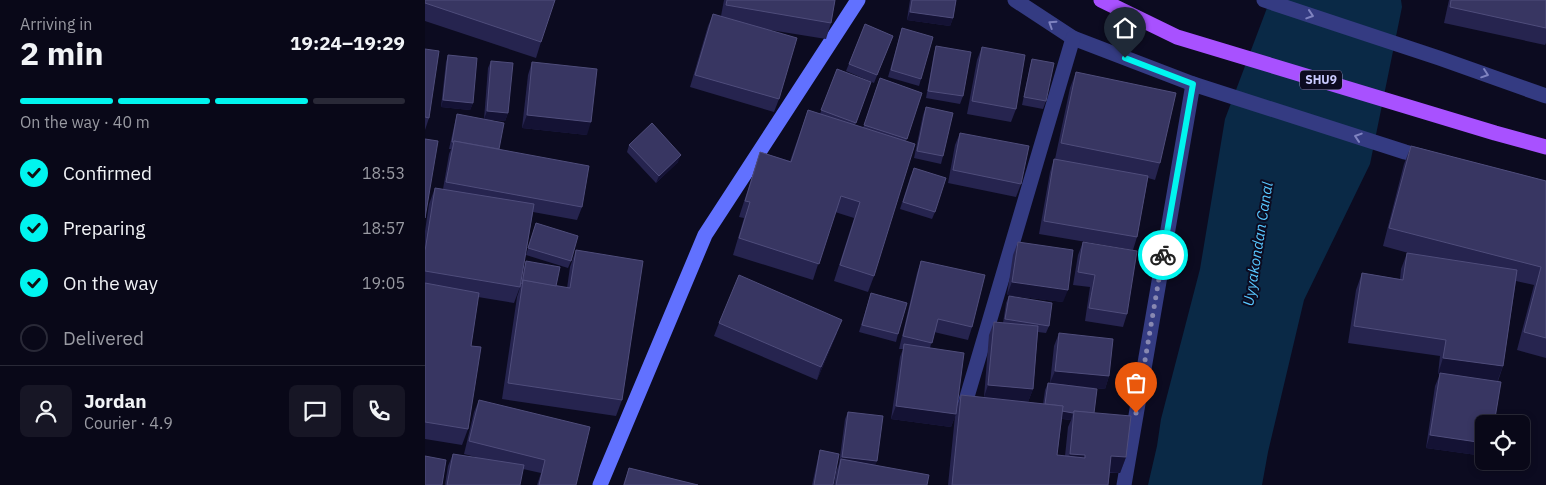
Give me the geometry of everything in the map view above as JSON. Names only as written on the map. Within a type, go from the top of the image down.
[{"type":"main road","name":"SHU9","points":[[1101,0],[1177,37],[1546,147]]},
{"type":"street","points":[[600,485],[705,235],[858,0]]},
{"type":"street","points":[[1015,0],[1073,38],[1193,84],[1405,152],[1443,162]]},
{"type":"street","points":[[1264,0],[1546,96]]},
{"type":"street","points":[[964,407],[1073,38]]},
{"type":"street","points":[[1124,485],[1193,84]]},
{"type":"water","name":"Uyyakondan Canal","points":[[1270,0],[1401,0],[1402,7],[1370,164],[1304,300],[1262,485],[1148,485],[1161,419],[1200,269],[1225,119]]},
{"type":"building","points":[[425,0],[555,0],[541,42],[425,3]]},
{"type":"building","points":[[727,0],[835,0],[831,23],[726,5]]},
{"type":"building","points":[[912,0],[956,0],[953,18],[910,12]]},
{"type":"building","points":[[1451,0],[1546,0],[1546,28],[1450,7]]},
{"type":"building","points":[[713,14],[797,38],[779,99],[695,75]]},
{"type":"building","points":[[865,24],[893,36],[877,75],[849,64]]},
{"type":"building","points":[[902,28],[933,37],[921,79],[891,70]]},
{"type":"building","points":[[936,46],[971,52],[963,96],[928,91]]},
{"type":"building","points":[[982,47],[1025,55],[1016,109],[972,101]]},
{"type":"building","points":[[425,49],[439,51],[429,118],[425,117]]},
{"type":"building","points":[[448,55],[477,58],[473,103],[443,100]]},
{"type":"building","points":[[1032,59],[1054,63],[1046,101],[1024,97]]},
{"type":"building","points":[[491,61],[513,63],[508,113],[487,111]]},
{"type":"building","points":[[532,62],[597,69],[591,122],[527,115]]},
{"type":"building","points":[[837,69],[871,82],[856,123],[821,110]]},
{"type":"building","points":[[1076,72],[1176,93],[1160,163],[1061,143]]},
{"type":"building","points":[[880,78],[922,93],[907,139],[864,125]]},
{"type":"building","points":[[926,107],[953,113],[943,156],[917,151]]},
{"type":"building","points":[[808,110],[915,144],[874,276],[840,265],[860,202],[841,196],[819,264],[739,238],[750,202],[745,201],[760,152],[791,162]]},
{"type":"building","points":[[457,114],[504,123],[499,149],[452,142]]},
{"type":"building","points":[[652,123],[681,155],[659,176],[629,145]]},
{"type":"building","points":[[960,133],[1029,146],[1021,184],[953,170]]},
{"type":"building","points":[[425,139],[438,141],[425,218]]},
{"type":"building","points":[[454,141],[589,166],[582,207],[446,182]]},
{"type":"building","points":[[1411,146],[1546,181],[1546,338],[1524,332],[1541,267],[1389,228]]},
{"type":"building","points":[[1054,159],[1148,176],[1137,237],[1044,221]]},
{"type":"building","points":[[914,168],[946,178],[935,212],[903,202]]},
{"type":"building","points":[[435,188],[534,204],[520,287],[425,271],[425,251]]},
{"type":"building","points":[[536,223],[578,236],[571,261],[528,248]]},
{"type":"building","points":[[1018,242],[1073,250],[1068,290],[1012,282]]},
{"type":"building","points":[[1083,242],[1137,251],[1127,314],[1089,308],[1095,275],[1078,272]]},
{"type":"building","points":[[576,250],[643,261],[622,400],[508,383],[523,280],[570,288]]},
{"type":"building","points":[[1407,253],[1517,270],[1503,366],[1443,358],[1446,340],[1354,326],[1362,273],[1403,280]]},
{"type":"building","points":[[526,261],[560,267],[556,286],[523,280],[522,284]]},
{"type":"building","points":[[921,261],[985,275],[972,327],[938,319],[932,343],[903,336]]},
{"type":"building","points":[[739,275],[842,320],[821,367],[719,323]]},
{"type":"building","points":[[425,283],[479,293],[471,346],[481,347],[468,429],[425,422]]},
{"type":"building","points":[[871,293],[907,303],[898,334],[862,325]]},
{"type":"building","points":[[1009,296],[1052,303],[1049,326],[1005,319]]},
{"type":"building","points":[[994,322],[1038,326],[1033,389],[988,385]]},
{"type":"building","points":[[1059,333],[1113,339],[1109,376],[1055,371]]},
{"type":"building","points":[[904,344],[964,353],[956,414],[896,406]]},
{"type":"building","points":[[1440,373],[1501,382],[1496,415],[1475,415],[1475,442],[1430,435]]},
{"type":"building","points":[[1048,383],[1097,389],[1094,413],[1062,411],[1063,406],[1045,404]]},
{"type":"building","points":[[961,395],[1063,406],[1057,455],[1085,458],[1085,455],[1070,454],[1074,411],[1131,416],[1126,457],[1111,456],[1108,485],[952,485]]},
{"type":"building","points":[[479,400],[590,427],[576,485],[539,485],[545,460],[469,441]]},
{"type":"building","points":[[848,412],[883,416],[877,461],[842,457]]},
{"type":"building","points":[[820,450],[839,454],[833,485],[814,485]]},
{"type":"building","points":[[453,454],[524,465],[520,485],[447,485]]},
{"type":"building","points":[[425,456],[446,460],[442,485],[425,485]]},
{"type":"building","points":[[841,459],[929,475],[927,485],[836,485]]},
{"type":"building","points":[[629,468],[698,485],[624,485]]},
{"type":"way so far","points":[[1136,413],[1163,255]]},
{"type":"route","points":[[1125,58],[1193,84],[1163,255]]}]
